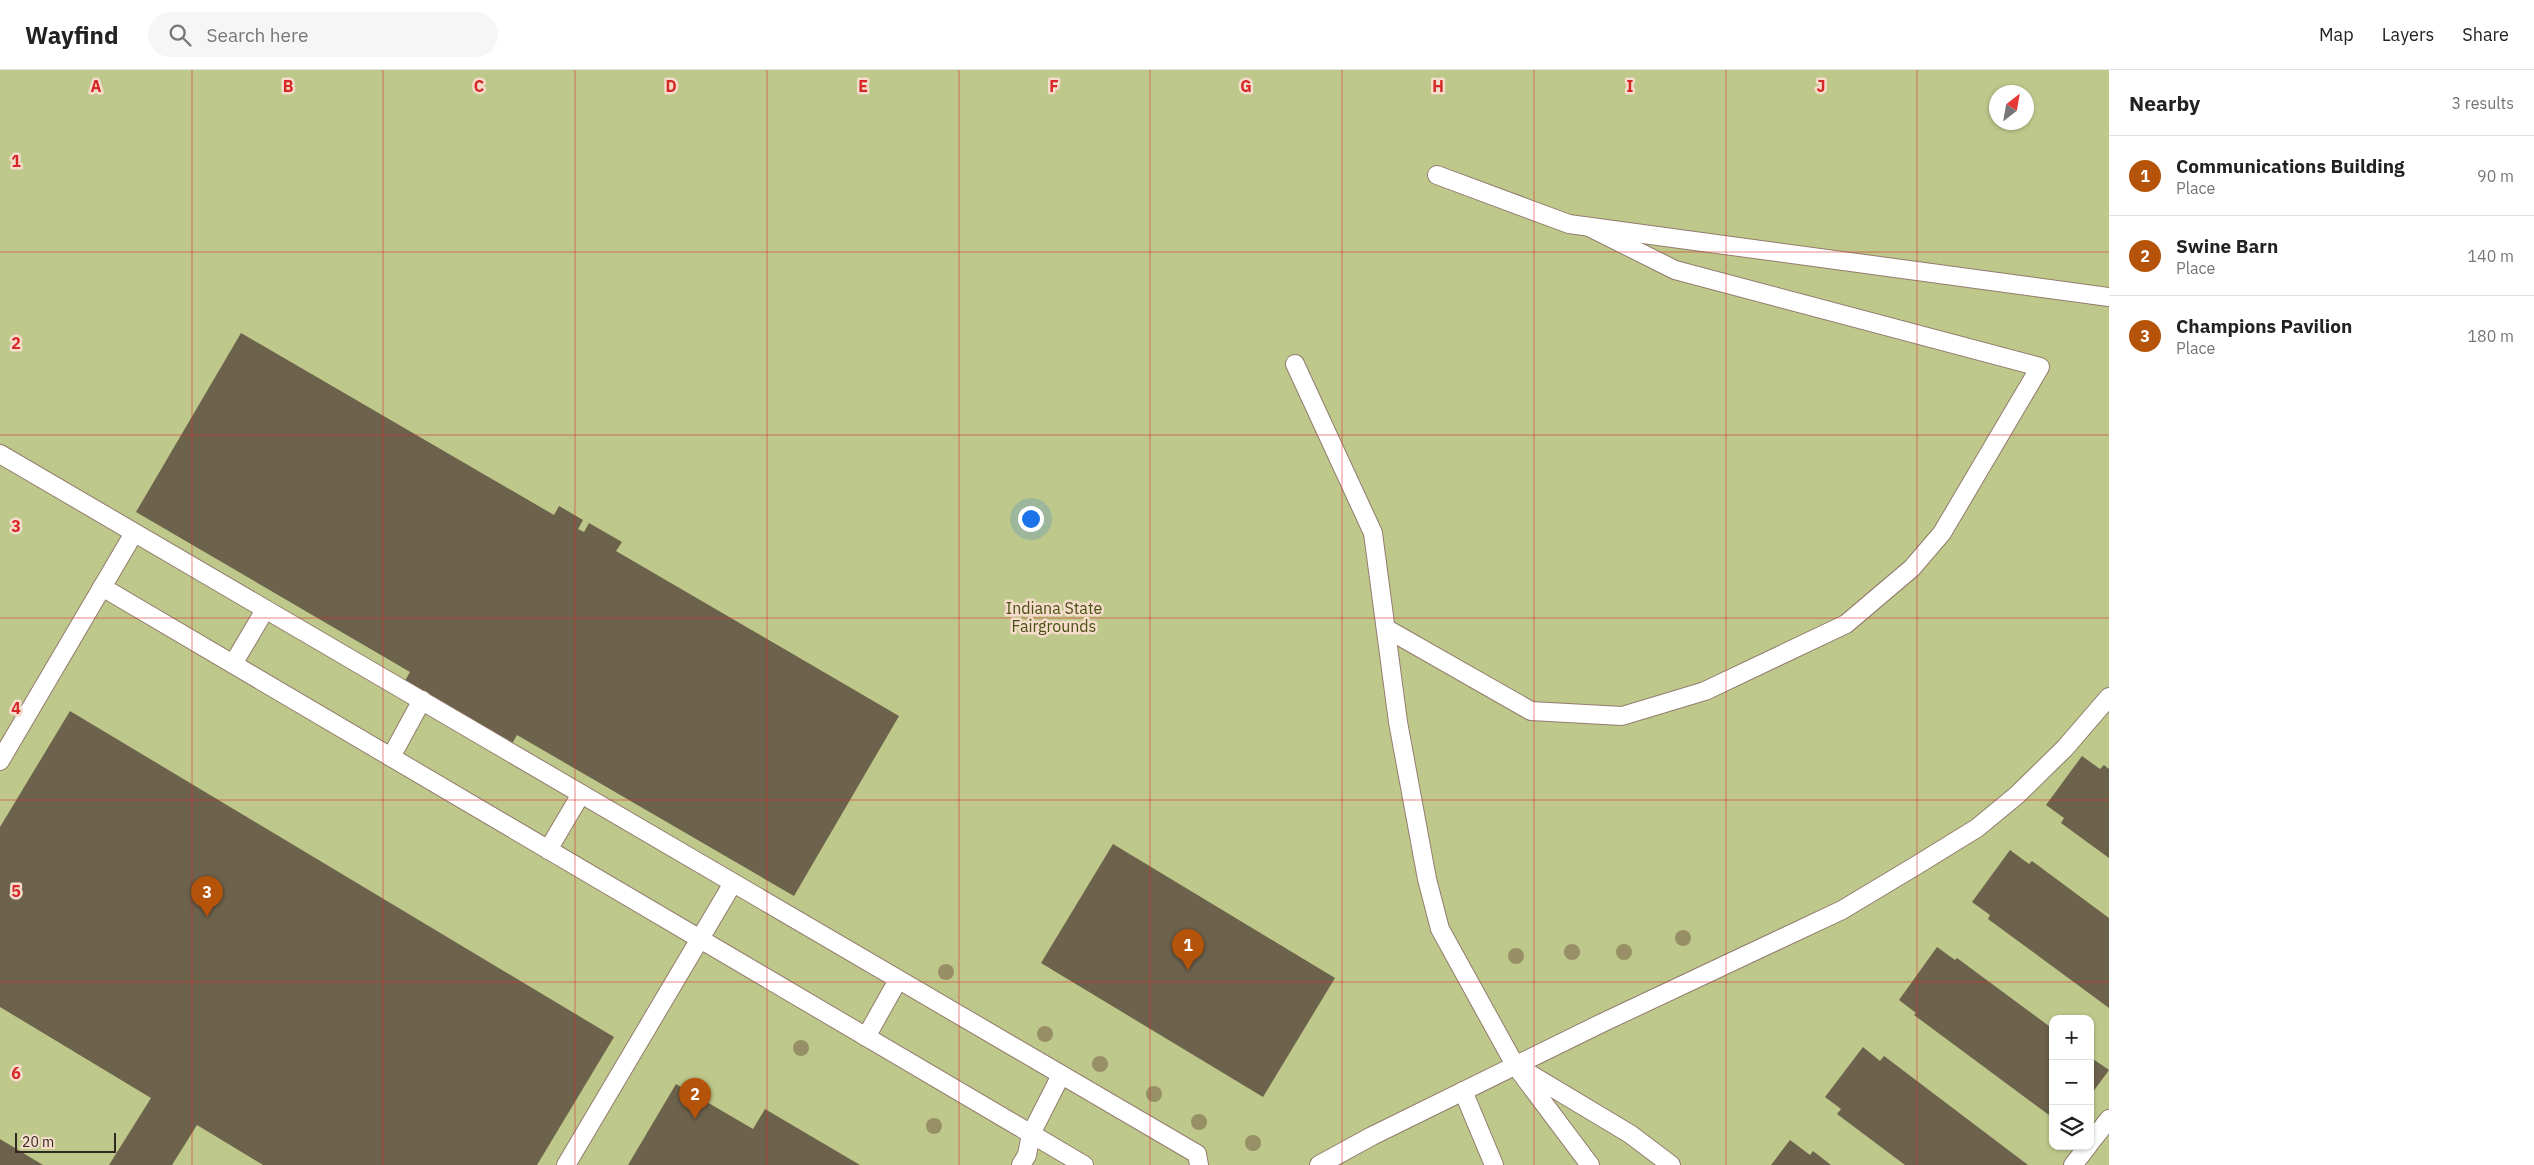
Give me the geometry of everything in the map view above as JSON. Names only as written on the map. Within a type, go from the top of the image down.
[{"type":"lane","points":[[1437,175],[1569,224],[2109,297]]},
{"type":"lane","points":[[1387,629],[1531,711],[1622,716],[1705,691],[1846,624],[1912,568],[1942,533],[2040,367],[1675,270],[1589,227]]},
{"type":"lane","points":[[1295,364],[1373,533],[1398,722],[1427,879],[1440,929],[1515,1065],[1590,1165]]},
{"type":"lane","points":[[0,454],[1197,1154],[1199,1165]]},
{"type":"lane","points":[[0,761],[134,533]]},
{"type":"lane","points":[[102,587],[1084,1165]]},
{"type":"lane","points":[[233,664],[265,610]]},
{"type":"lane","points":[[1319,1165],[1515,1065],[1842,910],[1977,828],[2017,795],[2065,748],[2109,697]]},
{"type":"lane","points":[[391,757],[422,700]]},
{"type":"lane","points":[[548,850],[581,794]]},
{"type":"lane","points":[[566,1165],[733,883]]},
{"type":"lane","points":[[866,1038],[898,980]]},
{"type":"lane","points":[[1515,1065],[1630,1134],[1671,1165]]},
{"type":"lane","points":[[1021,1165],[1027,1155],[1031,1134],[1061,1075]]},
{"type":"lane","points":[[1463,1091],[1494,1165]]},
{"type":"lane","points":[[2094,1138],[2109,1119]]},
{"type":"lane","points":[[2073,1165],[2085,1150]]},
{"type":"green space","name":"Indiana State Fairgrounds","points":[[0,70],[2109,70],[2109,1165],[0,1165]]},
{"type":"building","points":[[241,333],[554,515],[559,506],[583,520],[578,529],[584,532],[589,523],[622,542],[616,551],[899,716],[794,896],[517,735],[509,749],[402,686],[410,672],[136,512]]},
{"type":"building","points":[[70,711],[614,1037],[537,1165],[263,1165],[197,1125],[172,1165],[109,1165],[151,1098],[0,1007],[0,827]]},
{"type":"building","points":[[2082,756],[2100,769],[2104,765],[2109,769],[2109,858],[2061,823],[2064,818],[2046,805]]},
{"type":"building","points":[[1113,844],[1335,978],[1263,1097],[1041,963]]},
{"type":"building","points":[[2010,850],[2029,864],[2032,861],[2109,918],[2109,1008],[1988,919],[1990,915],[1972,902]]},
{"type":"building","points":[[1937,947],[1955,960],[1957,958],[2049,1026],[2049,1115],[1914,1015],[1916,1013],[1899,1000]]},
{"type":"building","points":[[1863,1047],[1880,1061],[1884,1056],[2028,1165],[1905,1165],[1837,1114],[1841,1109],[1825,1097]]},
{"type":"building","points":[[2094,1060],[2109,1070],[2094,1091]]},
{"type":"building","points":[[676,1084],[753,1129],[765,1109],[860,1165],[628,1165]]},
{"type":"building","points":[[0,1139],[43,1165],[0,1165]]},
{"type":"building","points":[[1790,1140],[1810,1155],[1813,1151],[1831,1165],[1771,1165]]},
{"type":"place","name":"Champions Pavilion","points":[[207,917]]},
{"type":"place","name":"Communications Building","points":[[1188,970]]},
{"type":"place","name":"Swine Barn","points":[[695,1119]]}]
